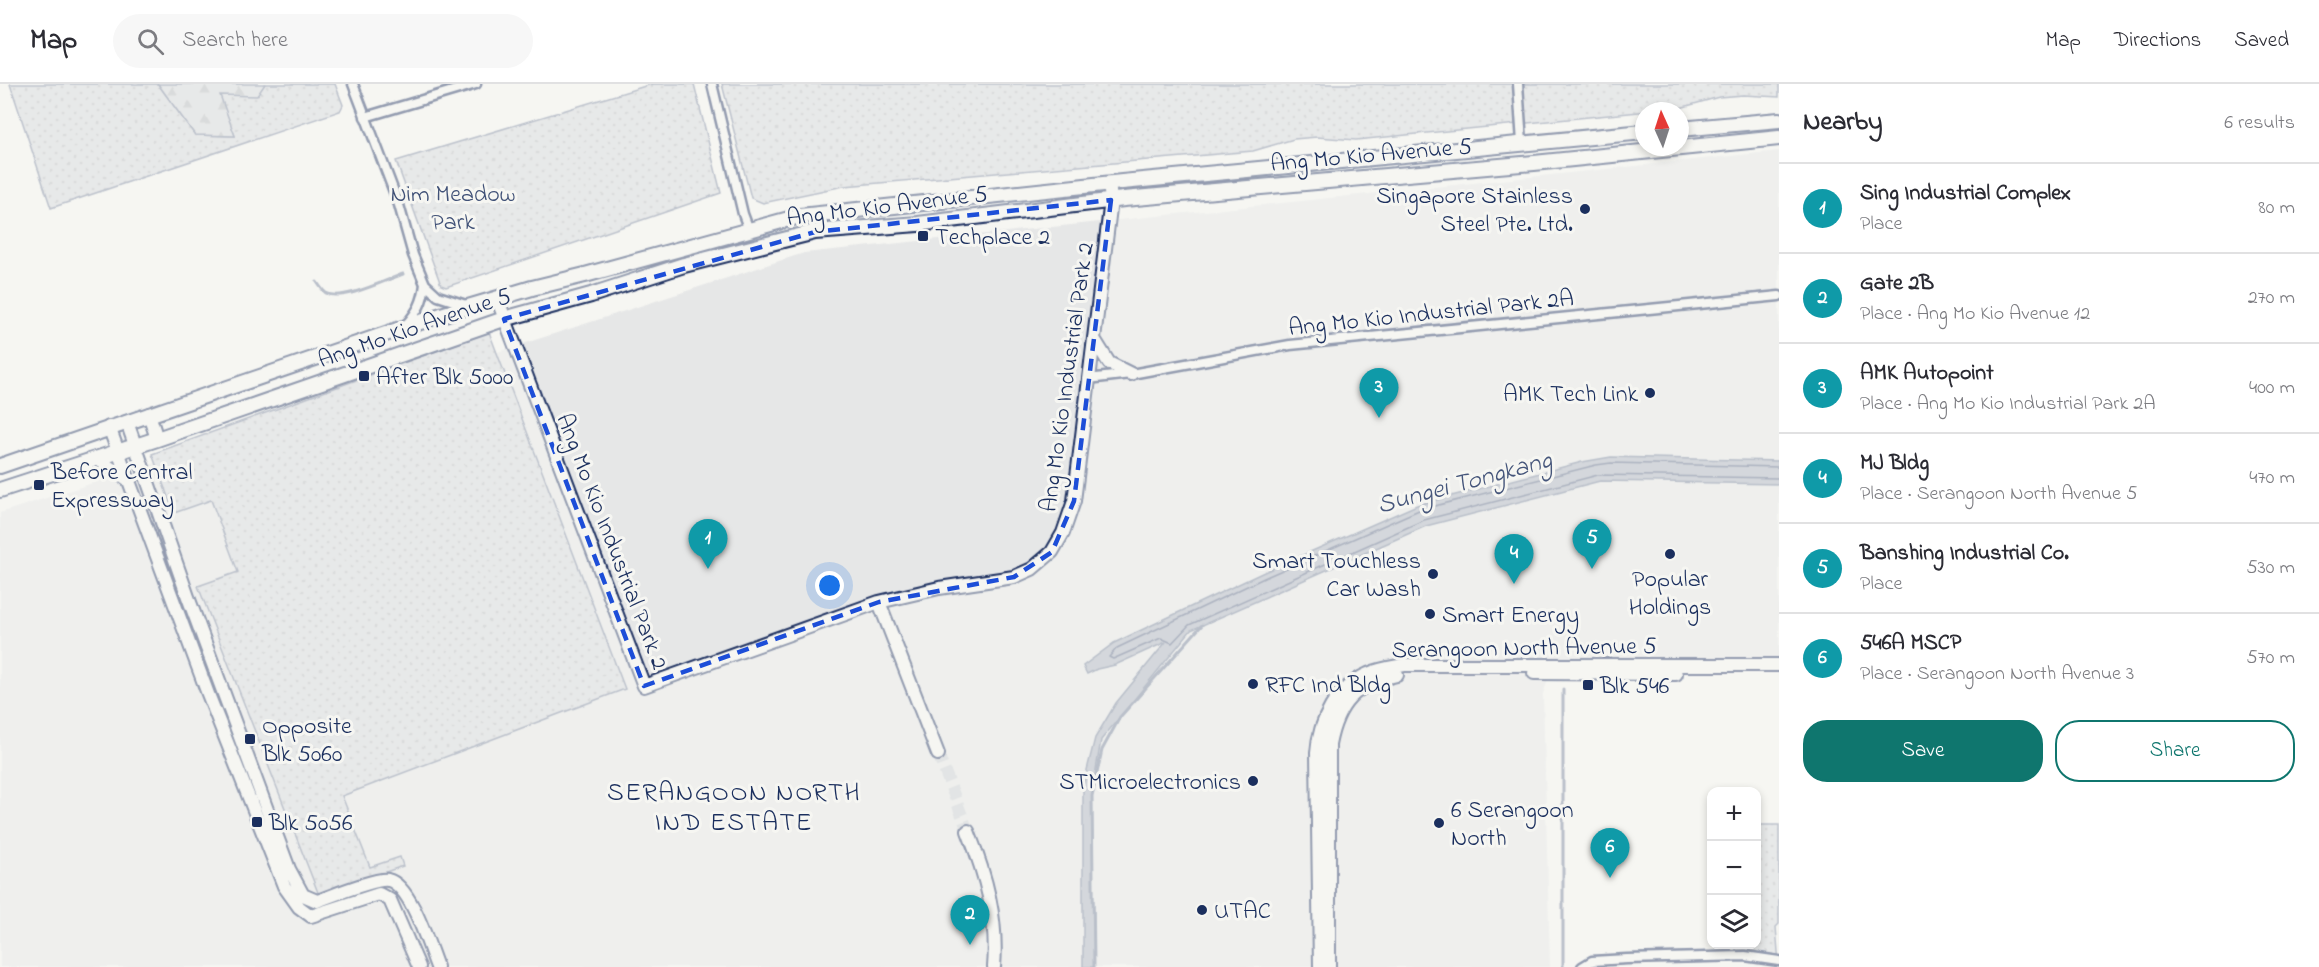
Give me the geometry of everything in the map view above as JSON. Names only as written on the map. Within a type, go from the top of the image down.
[{"type":"main road","points":[[1689,128],[1779,120]]},
{"type":"main road","name":"Ang Mo Kio Avenue 5","points":[[0,466],[470,306],[800,216],[1109,183],[1635,133]]},
{"type":"main road","name":"Ang Mo Kio Avenue 5","points":[[0,490],[157,439],[504,319],[591,295],[684,265],[815,232],[918,224],[1111,200],[1779,138]]},
{"type":"main road","points":[[1432,152],[1436,160],[1447,170]]},
{"type":"street","points":[[353,84],[399,206],[413,255],[425,284],[438,296],[470,306]]},
{"type":"street","points":[[365,117],[476,84]]},
{"type":"street","points":[[712,84],[743,214],[749,230]]},
{"type":"street","points":[[1518,84],[1522,143]]},
{"type":"street","name":"Ang Mo Kio Industrial Park 2","points":[[497,298],[644,686],[879,602],[939,588],[1014,577],[1032,569],[1052,552],[1063,533],[1074,501],[1111,200],[1109,183]]},
{"type":"street","points":[[403,328],[418,311],[423,299],[425,284]]},
{"type":"street","name":"Ang Mo Kio Industrial Park 2A","points":[[1088,379],[1131,374],[1290,345],[1779,296]]},
{"type":"street","points":[[1094,339],[1109,363],[1131,374]]},
{"type":"street","points":[[149,414],[157,439]]},
{"type":"street","points":[[127,422],[188,597],[289,869],[303,895],[317,901],[377,881],[389,880],[409,899],[437,967]]},
{"type":"street","points":[[109,427],[208,694],[284,886],[299,907],[310,916],[379,894],[390,900],[419,967]]},
{"type":"street","points":[[96,458],[128,479]]},
{"type":"street","points":[[879,602],[938,754]]},
{"type":"street","name":"Serangoon North Avenue 5","points":[[1320,967],[1318,734],[1323,720],[1336,700],[1346,689],[1367,674],[1404,665],[1779,665]]},
{"type":"street","name":"Serangoon North Avenue 5","points":[[1329,967],[1329,745],[1337,716],[1352,694],[1371,682],[1402,673],[1779,674]]},
{"type":"street","points":[[968,831],[989,888],[995,931],[994,967]]},
{"type":"street","points":[[1582,967],[1592,961],[1610,963],[1745,956],[1779,961]]},
{"type":"highlighted area","points":[[1111,200],[1074,501],[1052,552],[1014,577],[879,602],[644,686],[504,319],[815,232]]},
{"type":"shaded area","points":[[1779,151],[1779,658],[1555,659],[1543,694],[1550,967],[0,967],[0,513],[804,253]]},
{"type":"green space","points":[[10,84],[158,84],[195,135],[235,136],[219,95],[256,95],[265,84],[335,84],[343,105],[340,111],[51,208]]},
{"type":"green space","points":[[158,84],[265,84],[257,96],[220,95],[235,136],[195,135]]},
{"type":"green space","name":"Nim Meadow Park","points":[[652,84],[694,84],[721,193],[446,287],[441,285],[396,161]]},
{"type":"green space","points":[[722,84],[1779,84],[1779,97],[1743,95],[1719,97],[1689,105],[1689,102],[1635,102],[1635,112],[1356,140],[1317,137],[1294,139],[1253,151],[844,186],[763,203],[751,198]]},
{"type":"green space","points":[[489,332],[625,689],[342,796],[370,867],[400,857],[403,866],[319,895],[198,586],[238,572],[211,500],[174,513],[152,454]]},
{"type":"green space","points":[[1761,825],[1779,825],[1779,924],[1776,927],[1779,964],[1758,959],[1736,960],[1736,949],[1761,949]]},
{"type":"water","points":[[1611,457],[1779,461],[1779,484],[1600,481],[1426,526],[1191,630],[1101,740],[1092,793],[1094,967],[1083,967],[1083,786],[1095,738],[1116,703],[1166,642],[1115,665],[1087,674],[1083,666],[1114,643],[1262,573],[1417,505],[1582,462]]},
{"type":"waterway","points":[[317,282],[326,293],[342,295],[403,274]]},
{"type":"waterway","points":[[1094,967],[1092,796],[1102,750],[1120,717],[1202,625]]},
{"type":"waterway","points":[[1563,689],[1563,967]]},
{"type":"tunnel","points":[[938,754],[968,831]]},
{"type":"place","name":"Singapore Stainless Steel Pte. Ltd.","points":[[1585,209]]},
{"type":"place","name":"Techplace 2","points":[[923,236]]},
{"type":"place","name":"After Blk 5000","points":[[364,376]]},
{"type":"place","name":"AMK Tech Link","points":[[1650,393]]},
{"type":"place","name":"AMK Autopoint","points":[[1379,418]]},
{"type":"place","name":"Before Central Expressway","points":[[39,485]]},
{"type":"place","name":"Popular Holdings","points":[[1670,554]]},
{"type":"place","name":"Sing Industrial Complex","points":[[708,569]]},
{"type":"place","name":"Banshing Industrial Co.","points":[[1592,569]]},
{"type":"place","name":"Smart Touchless Car Wash","points":[[1433,574]]},
{"type":"place","name":"MJ Bldg","points":[[1514,584]]},
{"type":"place","name":"Smart Energy","points":[[1430,614]]},
{"type":"place","name":"RFC Ind Bldg","points":[[1253,684]]},
{"type":"place","name":"Blk 546","points":[[1588,685]]},
{"type":"place","name":"Opposite Blk 5060","points":[[250,739]]},
{"type":"place","name":"STMicroelectronics","points":[[1253,781]]},
{"type":"place","name":"Blk 5056","points":[[257,822]]},
{"type":"place","name":"6 Serangoon North","points":[[1439,823]]},
{"type":"place","name":"546A MSCP","points":[[1610,878]]},
{"type":"place","name":"UTAC","points":[[1202,910]]},
{"type":"place","name":"Gate 2B","points":[[970,945]]},
{"type":"district","name":"SERANGOON NORTH IND ESTATE","points":[[734,806]]},
{"type":"water label","name":"Sungei Tongkang","points":[[1464,481]]}]
